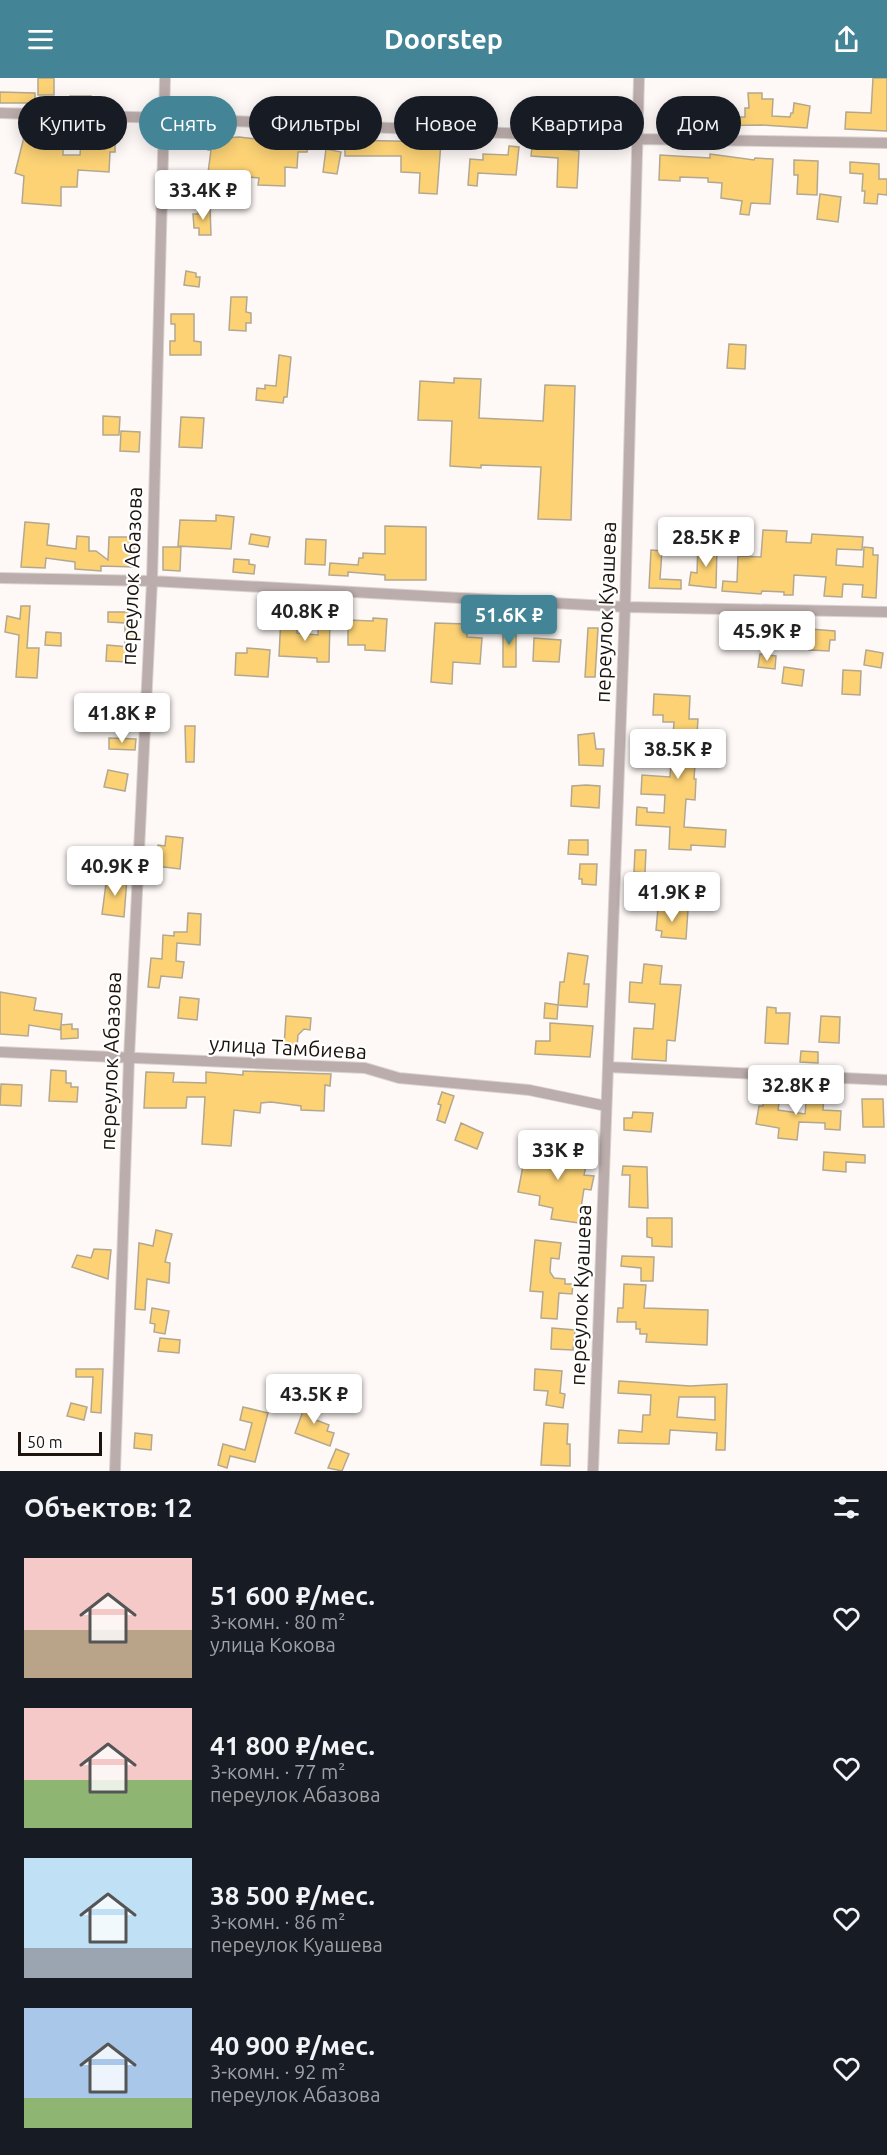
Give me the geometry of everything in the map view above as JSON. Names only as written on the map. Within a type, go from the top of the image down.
[{"type":"street","name":"переулок Абазова","points":[[165,78],[165,96]]},
{"type":"street","name":"переулок Куашева","points":[[639,78],[639,96]]},
{"type":"street","points":[[0,113],[139,117]]},
{"type":"street","points":[[237,121],[510,133]]},
{"type":"street","points":[[644,139],[887,143]]},
{"type":"street","name":"переулок Абазова","points":[[115,1471],[129,1058],[152,581],[163,150]]},
{"type":"street","name":"переулок Куашева","points":[[592,1471],[625,607],[638,150]]},
{"type":"street","points":[[0,578],[152,581],[625,607],[887,612]]},
{"type":"street","name":"улица Тамбиева","points":[[0,1052],[365,1068],[399,1078],[530,1089],[606,1106]]},
{"type":"street","points":[[608,1067],[887,1080]]},
{"type":"building","points":[[38,78],[54,78],[54,95],[38,95]]},
{"type":"building","points":[[873,78],[887,78],[887,131],[845,129],[846,112],[871,113]]},
{"type":"building","points":[[0,92],[35,93],[35,96],[18,96],[18,103],[0,103]]},
{"type":"building","points":[[748,93],[762,93],[762,99],[773,99],[772,116],[790,117],[794,103],[810,106],[807,128],[741,125],[741,117],[745,117],[745,108],[749,108]]},
{"type":"building","points":[[237,137],[249,138],[249,150],[307,150],[307,152],[298,152],[297,168],[285,167],[285,186],[258,185],[259,178],[208,173],[211,150],[237,150]]},
{"type":"building","points":[[382,141],[394,141],[394,150],[440,150],[437,194],[419,193],[420,173],[401,172],[401,156],[345,156],[345,150],[382,150]]},
{"type":"building","points":[[509,146],[510,150],[519,150],[516,175],[478,173],[477,186],[468,185],[470,159],[483,160],[483,154],[508,155]]},
{"type":"building","points":[[21,150],[63,150],[63,155],[80,155],[80,150],[115,150],[115,152],[110,152],[109,172],[78,170],[77,187],[61,187],[61,206],[22,203],[24,176],[15,173]]},
{"type":"building","points":[[326,150],[341,152],[337,174],[323,172]]},
{"type":"building","points":[[532,150],[579,151],[577,188],[557,187],[558,158],[531,156]]},
{"type":"building","points":[[710,154],[754,160],[755,158],[773,159],[770,204],[751,203],[749,215],[740,214],[742,201],[721,198],[722,183],[708,182],[708,178],[680,177],[680,181],[659,180],[660,155],[710,158]]},
{"type":"building","points":[[794,160],[818,161],[817,195],[797,194],[798,175],[794,175]]},
{"type":"building","points":[[850,162],[879,164],[879,179],[887,179],[887,195],[878,194],[877,204],[864,203],[863,174],[850,173]]},
{"type":"building","points":[[820,194],[841,197],[838,222],[817,219]]},
{"type":"building","points":[[198,208],[210,208],[211,235],[199,235],[199,228],[194,228],[193,214],[198,214]]},
{"type":"building","points":[[186,271],[196,273],[196,277],[200,277],[199,287],[184,285]]},
{"type":"building","points":[[231,297],[247,297],[246,312],[251,313],[251,323],[246,323],[246,331],[229,330]]},
{"type":"building","points":[[171,314],[194,314],[194,341],[201,342],[201,355],[170,355],[170,341],[175,341],[175,324],[171,324]]},
{"type":"building","points":[[729,344],[746,345],[745,369],[727,368]]},
{"type":"building","points":[[279,355],[291,357],[287,397],[284,397],[283,403],[256,400],[257,388],[265,389],[265,385],[276,386]]},
{"type":"building","points":[[454,378],[481,379],[479,418],[543,421],[545,385],[575,386],[571,520],[538,519],[541,467],[450,466],[452,421],[418,420],[420,381],[454,383]]},
{"type":"building","points":[[103,416],[120,417],[119,435],[103,435]]},
{"type":"building","points":[[181,417],[204,418],[202,448],[179,447]]},
{"type":"building","points":[[121,431],[140,432],[139,452],[120,451]]},
{"type":"building","points":[[216,515],[234,517],[231,549],[178,546],[180,520],[216,521]]},
{"type":"building","points":[[25,522],[49,524],[47,545],[76,549],[77,536],[89,537],[89,551],[96,551],[108,560],[109,537],[135,537],[134,567],[101,566],[101,571],[75,569],[75,562],[46,558],[45,568],[21,567]]},
{"type":"building","points":[[385,526],[426,527],[426,580],[385,580],[385,575],[348,572],[348,576],[329,575],[330,563],[358,565],[359,558],[363,558],[363,553],[385,554]]},
{"type":"building","points":[[763,530],[787,531],[786,542],[811,543],[812,534],[863,537],[862,550],[837,549],[836,565],[863,567],[864,547],[873,548],[873,555],[878,555],[876,598],[862,597],[863,585],[843,584],[842,597],[824,596],[826,577],[794,575],[793,595],[784,595],[784,592],[762,591],[761,594],[722,591],[723,581],[737,582],[738,556],[761,557]]},
{"type":"building","points":[[251,534],[270,537],[268,547],[249,544]]},
{"type":"building","points":[[306,539],[326,540],[325,565],[305,564]]},
{"type":"building","points":[[698,546],[717,546],[716,588],[689,585],[691,572],[697,573]]},
{"type":"building","points":[[163,547],[181,547],[180,571],[163,570]]},
{"type":"building","points":[[651,550],[662,551],[660,579],[681,580],[681,589],[649,588]]},
{"type":"building","points":[[234,559],[249,560],[249,564],[255,565],[254,574],[233,572]]},
{"type":"building","points":[[21,606],[30,606],[27,648],[39,648],[37,678],[16,677],[19,635],[5,632],[7,616],[20,619]]},
{"type":"building","points":[[108,612],[134,612],[134,643],[125,643],[125,623],[108,622]]},
{"type":"building","points":[[281,616],[291,617],[290,626],[297,626],[297,633],[318,635],[318,621],[330,621],[329,662],[317,662],[317,658],[279,656]]},
{"type":"building","points":[[373,618],[387,619],[385,651],[365,650],[365,645],[348,645],[348,620],[373,621]]},
{"type":"building","points":[[435,623],[467,624],[467,637],[482,638],[480,664],[453,662],[452,684],[431,682]]},
{"type":"building","points":[[503,625],[516,626],[516,667],[503,667]]},
{"type":"building","points":[[588,628],[598,628],[595,677],[585,677]]},
{"type":"building","points":[[810,629],[835,631],[835,640],[830,640],[829,651],[809,650]]},
{"type":"building","points":[[46,632],[61,633],[61,646],[45,645]]},
{"type":"building","points":[[534,638],[561,640],[559,662],[533,661]]},
{"type":"building","points":[[107,645],[129,647],[128,662],[106,661]]},
{"type":"building","points":[[247,648],[270,650],[268,677],[235,675],[236,653],[247,653]]},
{"type":"building","points":[[866,650],[883,653],[881,668],[864,665]]},
{"type":"building","points":[[760,654],[776,656],[775,669],[758,667]]},
{"type":"building","points":[[784,667],[804,670],[802,686],[782,683]]},
{"type":"building","points":[[843,670],[861,671],[860,695],[842,694]]},
{"type":"building","points":[[654,694],[690,696],[689,719],[698,719],[694,779],[696,779],[695,800],[686,799],[684,827],[726,830],[725,847],[691,845],[691,850],[669,849],[670,827],[636,825],[637,807],[647,808],[647,812],[664,813],[665,795],[641,794],[642,775],[670,777],[674,722],[663,722],[663,715],[653,715]]},
{"type":"building","points":[[185,726],[195,726],[194,762],[186,762]]},
{"type":"building","points":[[594,733],[596,749],[604,749],[603,766],[579,765],[578,735]]},
{"type":"building","points":[[109,738],[136,739],[135,750],[109,749]]},
{"type":"building","points":[[108,770],[128,774],[125,791],[104,787]]},
{"type":"building","points":[[572,786],[600,786],[599,808],[571,806]]},
{"type":"building","points":[[166,836],[183,838],[180,869],[156,866],[158,845],[165,846]]},
{"type":"building","points":[[569,840],[588,840],[588,855],[568,854]]},
{"type":"building","points":[[635,850],[646,850],[645,873],[634,872]]},
{"type":"building","points":[[580,864],[597,864],[596,885],[582,884],[582,879],[579,879]]},
{"type":"building","points":[[107,876],[127,878],[124,917],[102,914]]},
{"type":"building","points":[[639,890],[657,892],[656,908],[638,906]]},
{"type":"building","points":[[658,908],[688,910],[686,939],[661,937],[662,931],[656,930]]},
{"type":"building","points":[[188,913],[201,914],[200,945],[177,943],[176,961],[184,962],[182,978],[161,976],[159,988],[148,987],[151,958],[162,959],[163,935],[174,936],[174,932],[187,932]]},
{"type":"building","points":[[568,953],[588,956],[584,984],[589,984],[587,1007],[558,1005],[560,982],[564,982]]},
{"type":"building","points":[[644,964],[662,966],[660,984],[681,985],[675,1041],[667,1040],[666,1061],[632,1059],[634,1028],[653,1029],[655,1004],[629,1002],[630,982],[642,983]]},
{"type":"building","points":[[0,992],[36,998],[34,1010],[62,1014],[60,1030],[29,1025],[28,1036],[0,1034]]},
{"type":"building","points":[[180,997],[199,999],[197,1020],[178,1018]]},
{"type":"building","points":[[545,1003],[558,1005],[557,1019],[544,1018]]},
{"type":"building","points":[[767,1007],[776,1008],[776,1013],[790,1013],[788,1044],[765,1043]]},
{"type":"building","points":[[286,1016],[311,1018],[310,1030],[304,1029],[298,1035],[297,1047],[284,1046]]},
{"type":"building","points":[[821,1016],[840,1017],[839,1043],[819,1042]]},
{"type":"building","points":[[550,1023],[593,1026],[590,1057],[535,1054],[536,1041],[550,1041]]},
{"type":"building","points":[[72,1024],[72,1029],[78,1029],[78,1038],[61,1039],[61,1025]]},
{"type":"building","points":[[801,1051],[818,1052],[818,1063],[800,1062]]},
{"type":"building","points":[[51,1070],[66,1071],[66,1083],[71,1083],[71,1087],[78,1087],[77,1102],[49,1101]]},
{"type":"building","points":[[243,1071],[331,1074],[330,1086],[325,1085],[324,1111],[301,1110],[301,1106],[271,1102],[261,1103],[260,1113],[234,1110],[231,1146],[202,1144],[205,1097],[187,1097],[186,1108],[144,1108],[146,1072],[174,1073],[173,1082],[206,1083],[206,1072],[243,1075]]},
{"type":"building","points":[[1,1084],[22,1085],[21,1106],[0,1105]]},
{"type":"building","points":[[442,1092],[454,1096],[445,1123],[437,1120],[441,1105],[438,1104]]},
{"type":"building","points":[[765,1093],[780,1096],[778,1110],[805,1114],[806,1103],[810,1103],[811,1094],[824,1095],[823,1110],[841,1111],[840,1130],[825,1129],[825,1123],[799,1122],[797,1140],[778,1138],[779,1128],[756,1124],[759,1106],[763,1106]]},
{"type":"building","points":[[862,1099],[883,1099],[884,1127],[863,1127]]},
{"type":"building","points":[[633,1112],[653,1113],[651,1132],[624,1130],[624,1118],[632,1118]]},
{"type":"building","points":[[461,1123],[483,1133],[477,1149],[455,1140]]},
{"type":"building","points":[[564,1136],[580,1139],[577,1159],[587,1161],[584,1175],[594,1176],[591,1190],[584,1189],[580,1214],[588,1216],[586,1224],[551,1219],[553,1208],[539,1205],[540,1196],[518,1192],[526,1150],[561,1156]]},
{"type":"building","points":[[824,1152],[865,1155],[865,1163],[846,1162],[846,1172],[823,1170]]},
{"type":"building","points":[[623,1166],[647,1167],[648,1208],[629,1207],[630,1175],[622,1175]]},
{"type":"building","points":[[647,1218],[672,1218],[672,1247],[652,1246],[652,1238],[647,1237]]},
{"type":"building","points":[[156,1230],[172,1234],[165,1262],[170,1263],[169,1283],[147,1279],[145,1310],[135,1309],[139,1243],[153,1246]]},
{"type":"building","points":[[535,1240],[561,1243],[559,1259],[551,1258],[550,1272],[554,1278],[565,1279],[565,1284],[573,1284],[572,1294],[559,1293],[557,1319],[541,1318],[543,1292],[530,1291]]},
{"type":"building","points":[[94,1249],[111,1250],[108,1279],[72,1267],[77,1255],[91,1258]]},
{"type":"building","points":[[622,1256],[654,1257],[653,1281],[641,1281],[641,1268],[621,1266]]},
{"type":"building","points":[[624,1284],[646,1285],[644,1308],[708,1310],[707,1345],[646,1342],[647,1334],[640,1334],[640,1329],[636,1329],[636,1322],[617,1322],[618,1308],[623,1308]]},
{"type":"building","points":[[152,1308],[169,1311],[165,1334],[154,1332],[155,1324],[150,1323]]},
{"type":"building","points":[[552,1328],[575,1330],[573,1350],[551,1349]]},
{"type":"building","points":[[160,1338],[180,1340],[179,1353],[158,1351]]},
{"type":"building","points":[[76,1369],[103,1369],[101,1413],[91,1412],[93,1377],[76,1377]]},
{"type":"building","points":[[535,1369],[562,1371],[560,1393],[565,1394],[563,1408],[546,1405],[548,1391],[534,1390]]},
{"type":"building","points":[[619,1381],[690,1386],[727,1384],[725,1450],[716,1450],[717,1433],[670,1430],[669,1444],[618,1443],[619,1430],[642,1432],[643,1415],[650,1415],[651,1395],[618,1393]],"holes":[[[679,1397],[715,1397],[715,1420],[677,1417]]]},
{"type":"building","points":[[307,1400],[322,1406],[316,1420],[329,1425],[327,1431],[334,1433],[330,1446],[295,1433]]},
{"type":"building","points":[[71,1403],[87,1407],[84,1420],[67,1416]]},
{"type":"building","points":[[243,1407],[268,1413],[255,1462],[230,1456],[227,1468],[218,1465],[223,1444],[245,1450],[252,1423],[240,1420]]},
{"type":"building","points":[[544,1423],[568,1424],[567,1444],[570,1444],[570,1466],[541,1465]]},
{"type":"building","points":[[135,1433],[152,1435],[151,1450],[134,1448]]},
{"type":"building","points":[[336,1449],[349,1454],[342,1471],[328,1468]]}]
